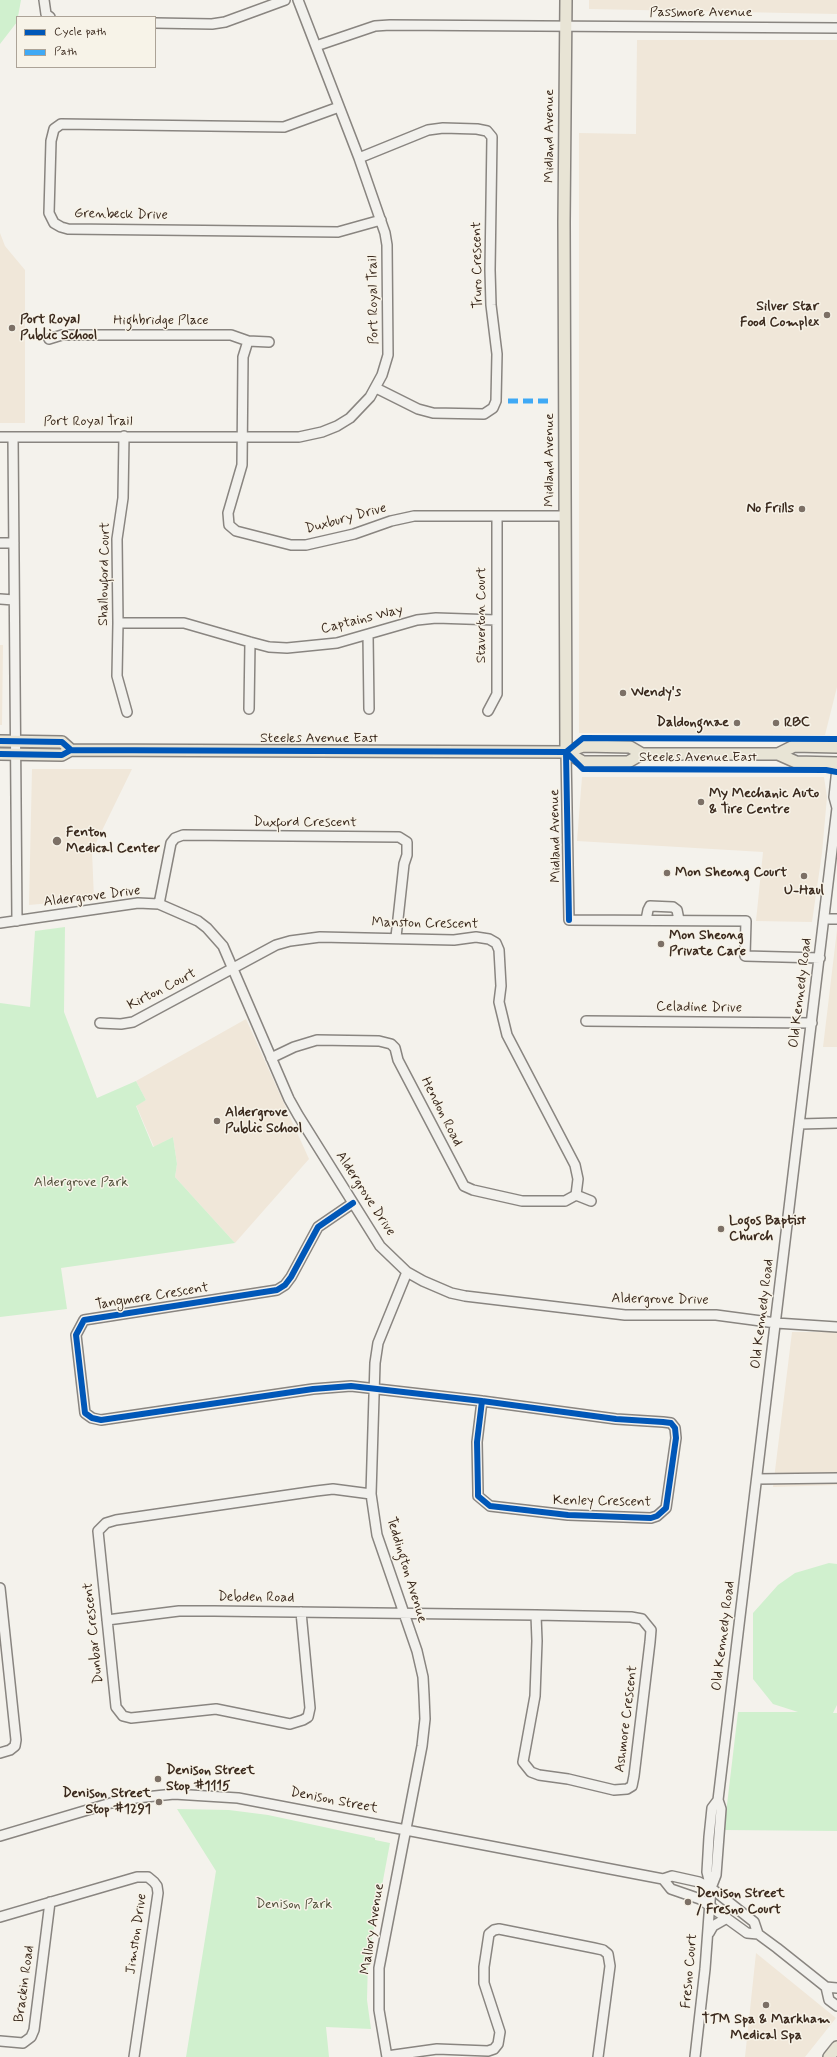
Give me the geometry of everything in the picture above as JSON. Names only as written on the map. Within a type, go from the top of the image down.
[{"type":"main road","name":"Midland Avenue","points":[[566,0],[566,752]]},
{"type":"main road","name":"Steeles Avenue East","points":[[0,741],[62,742],[71,750]]},
{"type":"main road","name":"Steeles Avenue East","points":[[0,754],[62,755],[71,750],[566,752],[583,746],[630,746],[642,754]]},
{"type":"main road","name":"Steeles Avenue East","points":[[778,754],[794,746],[837,747]]},
{"type":"main road","name":"Steeles Avenue East","points":[[566,752],[583,762],[628,762],[642,754],[778,754],[796,762],[837,763]]},
{"type":"main road","points":[[829,2057],[837,2047]]},
{"type":"street","points":[[44,0],[46,14],[49,16]]},
{"type":"street","points":[[156,23],[212,24],[225,22],[285,0]]},
{"type":"street","name":"Port Royal Trail","points":[[0,437],[299,437],[322,432],[350,418],[365,403],[376,388],[388,355],[389,345],[387,245],[381,220],[359,158],[298,0]]},
{"type":"street","name":"Passmore Avenue","points":[[316,46],[382,25],[837,28]]},
{"type":"street","name":"Grenbeck Drive","points":[[339,106],[284,127],[61,124],[54,129],[51,141],[50,213],[54,223],[68,229],[338,232],[381,220]]},
{"type":"street","name":"Truro Crescent","points":[[359,158],[428,130],[444,128],[487,131],[492,137],[490,270],[497,354],[496,401],[493,408],[484,414],[432,413],[418,409],[376,388]]},
{"type":"street","name":"Highbridge Place","points":[[49,339],[62,336],[231,335],[248,341],[269,342]]},
{"type":"street","points":[[242,436],[243,357],[248,341]]},
{"type":"street","name":"Shallowford Court","points":[[124,436],[123,498],[117,539],[117,676],[127,712]]},
{"type":"street","name":"Duxbury Drive","points":[[242,436],[242,464],[228,513],[230,525],[236,531],[291,545],[306,545],[354,534],[405,517],[565,516]]},
{"type":"street","points":[[13,437],[17,921]]},
{"type":"street","name":"Staverton Court","points":[[488,712],[497,694],[497,517]]},
{"type":"street","points":[[0,543],[14,543]]},
{"type":"street","points":[[0,599],[14,600]]},
{"type":"street","name":"Captains Way","points":[[118,623],[184,623],[250,642],[287,648],[337,643],[417,620],[436,618],[496,620]]},
{"type":"street","points":[[368,635],[369,709]]},
{"type":"street","points":[[249,709],[250,642]]},
{"type":"street","name":"Midland Avenue","points":[[566,752],[569,920],[646,920]]},
{"type":"street","name":"Old Kennedy Road","points":[[711,1888],[707,1872],[712,1808],[718,1800],[820,958],[837,808],[834,797],[837,768]]},
{"type":"street","name":"Duxford Crescent","points":[[159,904],[171,843],[175,838],[183,835],[399,837],[407,842],[408,847],[396,937]]},
{"type":"street","name":"Aldergrove Drive","points":[[0,924],[123,905],[159,904],[198,921],[207,928],[223,946],[271,1058],[298,1115],[380,1246],[407,1272],[439,1289],[465,1296],[626,1315],[716,1315],[837,1327]]},
{"type":"street","points":[[679,920],[677,910],[674,907],[650,906],[646,920],[746,921],[745,956],[820,958]]},
{"type":"street","points":[[824,919],[837,919]]},
{"type":"street","name":"Manston Crescent","points":[[233,969],[276,945],[290,941],[320,937],[396,937],[454,940],[476,937],[489,939],[496,943],[500,958],[499,1002],[508,1035],[575,1164],[578,1180],[576,1195]]},
{"type":"street","name":"Kirton Court","points":[[100,1023],[121,1024],[133,1022],[233,969]]},
{"type":"street","name":"Celadine Drive","points":[[586,1021],[812,1023]]},
{"type":"street","name":"Hendon Road","points":[[271,1058],[294,1047],[317,1040],[379,1041],[391,1044],[395,1048],[398,1060],[464,1186],[473,1190],[522,1201],[565,1201],[576,1195]]},
{"type":"street","points":[[800,1124],[837,1123]]},
{"type":"street","points":[[576,1195],[591,1201]]},
{"type":"street","name":"Tangmere Crescent","points":[[353,1203],[318,1227],[285,1285],[277,1290],[84,1320],[76,1335],[83,1402],[85,1413],[92,1418],[101,1420],[313,1389],[352,1386],[374,1389]]},
{"type":"street","name":"Teddington Avenue","points":[[405,1830],[422,1746],[424,1719],[423,1677],[417,1651],[377,1535],[371,1494],[374,1389],[378,1343],[407,1272]]},
{"type":"street","name":"Kenley Crescent","points":[[374,1389],[482,1401],[616,1419],[671,1423],[675,1428],[676,1438],[666,1508],[657,1516],[651,1518],[568,1515],[490,1506],[478,1496],[477,1442],[482,1401]]},
{"type":"street","points":[[757,1479],[837,1478]]},
{"type":"street","name":"Dunbar Crescent","points":[[302,1612],[310,1708],[308,1717],[297,1723],[290,1724],[216,1709],[131,1718],[123,1716],[116,1707],[98,1531],[106,1523],[316,1491],[333,1489],[371,1494]]},
{"type":"street","points":[[0,1588],[3,1653],[16,1740],[15,1746],[10,1750],[0,1753]]},
{"type":"street","name":"Debden Road","points":[[108,1620],[179,1611],[404,1614]]},
{"type":"street","name":"Ashmore Crescent","points":[[404,1614],[536,1615],[632,1617],[642,1620],[651,1630],[634,1776],[632,1786],[627,1789],[614,1790],[568,1779],[539,1775],[531,1772],[523,1762],[535,1696],[536,1615]]},
{"type":"street","name":"Denison Street","points":[[0,1836],[111,1803],[174,1794],[238,1798],[663,1880],[672,1876],[699,1882],[711,1888],[754,1922],[758,1934]]},
{"type":"street","name":"Mallory Avenue","points":[[387,2056],[379,2010],[379,1968],[405,1830]]},
{"type":"street","name":"Jimston Drive","points":[[0,1917],[137,1877],[148,1877],[157,1886],[134,2057]]},
{"type":"street","name":"Denison Street","points":[[663,1880],[671,1889],[694,1896],[709,1904],[747,1932],[758,1934],[826,1988],[829,2000],[837,2006]]},
{"type":"street","name":"Fresno Court","points":[[695,2057],[708,1937],[711,1888]]},
{"type":"street","name":"Brackin Road","points":[[0,2041],[23,2043],[31,2037],[34,2030],[50,1902]]},
{"type":"street","points":[[708,1937],[713,1926],[727,1918]]},
{"type":"street","points":[[387,2056],[438,2049],[488,2051],[494,2048],[500,2038],[500,2032],[484,1983],[484,1967],[489,1934],[494,1930],[499,1929],[603,1950],[608,1954],[610,1966],[598,2057]]},
{"type":"street","points":[[826,1988],[837,1988]]},
{"type":"shaded area","points":[[589,0],[837,0],[837,14],[589,9]]},
{"type":"shaded area","points":[[637,40],[837,40],[837,687],[825,735],[579,733],[579,133],[636,134]]},
{"type":"shaded area","name":"Port Royal Public School","points":[[0,233],[5,246],[25,270],[25,423],[0,423]]},
{"type":"shaded area","points":[[0,645],[3,645],[2,725],[0,725]]},
{"type":"shaded area","points":[[32,769],[132,769],[92,851],[94,899],[29,905]]},
{"type":"shaded area","points":[[582,777],[824,777],[827,797],[822,853],[812,922],[756,921],[763,852],[577,841]]},
{"type":"shaded area","points":[[837,930],[837,1047],[823,1047]]},
{"type":"shaded area","name":"Aldergrove Public School","points":[[246,1019],[309,1159],[235,1243],[175,1177],[177,1164],[173,1137],[154,1147],[136,1105],[146,1100],[136,1081]]},
{"type":"shaded area","points":[[792,1332],[837,1332],[837,1485],[773,1487]]},
{"type":"shaded area","points":[[756,1953],[836,2018],[805,2057],[745,2057]]},
{"type":"green space","points":[[0,0],[21,0],[18,16],[16,16],[16,23],[0,44]]},
{"type":"green space","name":"Aldergrove Park","points":[[65,927],[64,1012],[97,1098],[136,1081],[146,1100],[136,1106],[153,1147],[173,1137],[177,1164],[175,1177],[235,1243],[61,1268],[67,1309],[0,1317],[0,1003],[30,1007],[35,931]]},
{"type":"green space","points":[[829,1563],[837,1564],[837,1705],[833,1713],[837,1713],[837,1831],[724,1830],[738,1712],[798,1712],[773,1704],[753,1679],[753,1613],[778,1585],[795,1573]]},
{"type":"green space","name":"Denison Park","points":[[177,1809],[229,1810],[268,1815],[375,1838],[375,1840],[390,1843],[368,1960],[367,2000],[371,2029],[326,2027],[329,2057],[186,2057],[216,1871]]},
{"type":"marked path","points":[[508,401],[552,401]]},
{"type":"cycle path","points":[[0,754],[62,755],[71,750],[566,752],[583,738],[837,739]]},
{"type":"cycle path","points":[[0,741],[62,742],[71,750]]},
{"type":"cycle path","points":[[566,752],[583,769],[826,770],[837,772]]},
{"type":"cycle path","points":[[566,752],[569,920]]},
{"type":"cycle path","points":[[353,1203],[318,1227],[291,1277],[285,1285],[277,1290],[84,1320],[76,1335],[85,1413],[92,1418],[101,1420],[313,1389],[351,1386],[482,1401],[616,1419],[671,1423],[675,1428],[676,1438],[666,1508],[657,1516],[651,1518],[568,1515],[490,1506],[478,1496],[477,1442],[482,1401]]},
{"type":"place","name":"Silver Star Food Complex","points":[[827,315]]},
{"type":"place","name":"Port Royal Public School","points":[[12,328]]},
{"type":"place","name":"No Frills","points":[[802,509]]},
{"type":"place","name":"Wendy's","points":[[623,693]]},
{"type":"place","name":"Daldongnae","points":[[737,723]]},
{"type":"place","name":"RBC","points":[[776,723]]},
{"type":"place","name":"My Mechanic Auto & Tire Centre","points":[[701,802]]},
{"type":"place","name":"Fenton Medical Center","points":[[57,841]]},
{"type":"place","name":"Mon Sheong Court","points":[[667,873]]},
{"type":"place","name":"U-Haul","points":[[804,876]]},
{"type":"place","name":"Mon Sheong Private Care","points":[[661,944]]},
{"type":"place","name":"Aldergrove Public School","points":[[217,1121]]},
{"type":"place","name":"Logos Baptist Church","points":[[721,1229]]},
{"type":"place","name":"Denison Street Stop #1115","points":[[158,1779]]},
{"type":"place","name":"Denison Street Stop #1291","points":[[159,1802]]},
{"type":"place","name":"Denison Street / Fresno Court","points":[[688,1902]]},
{"type":"place","name":"TTM Spa & Markham Medical Spa","points":[[766,2005]]}]
